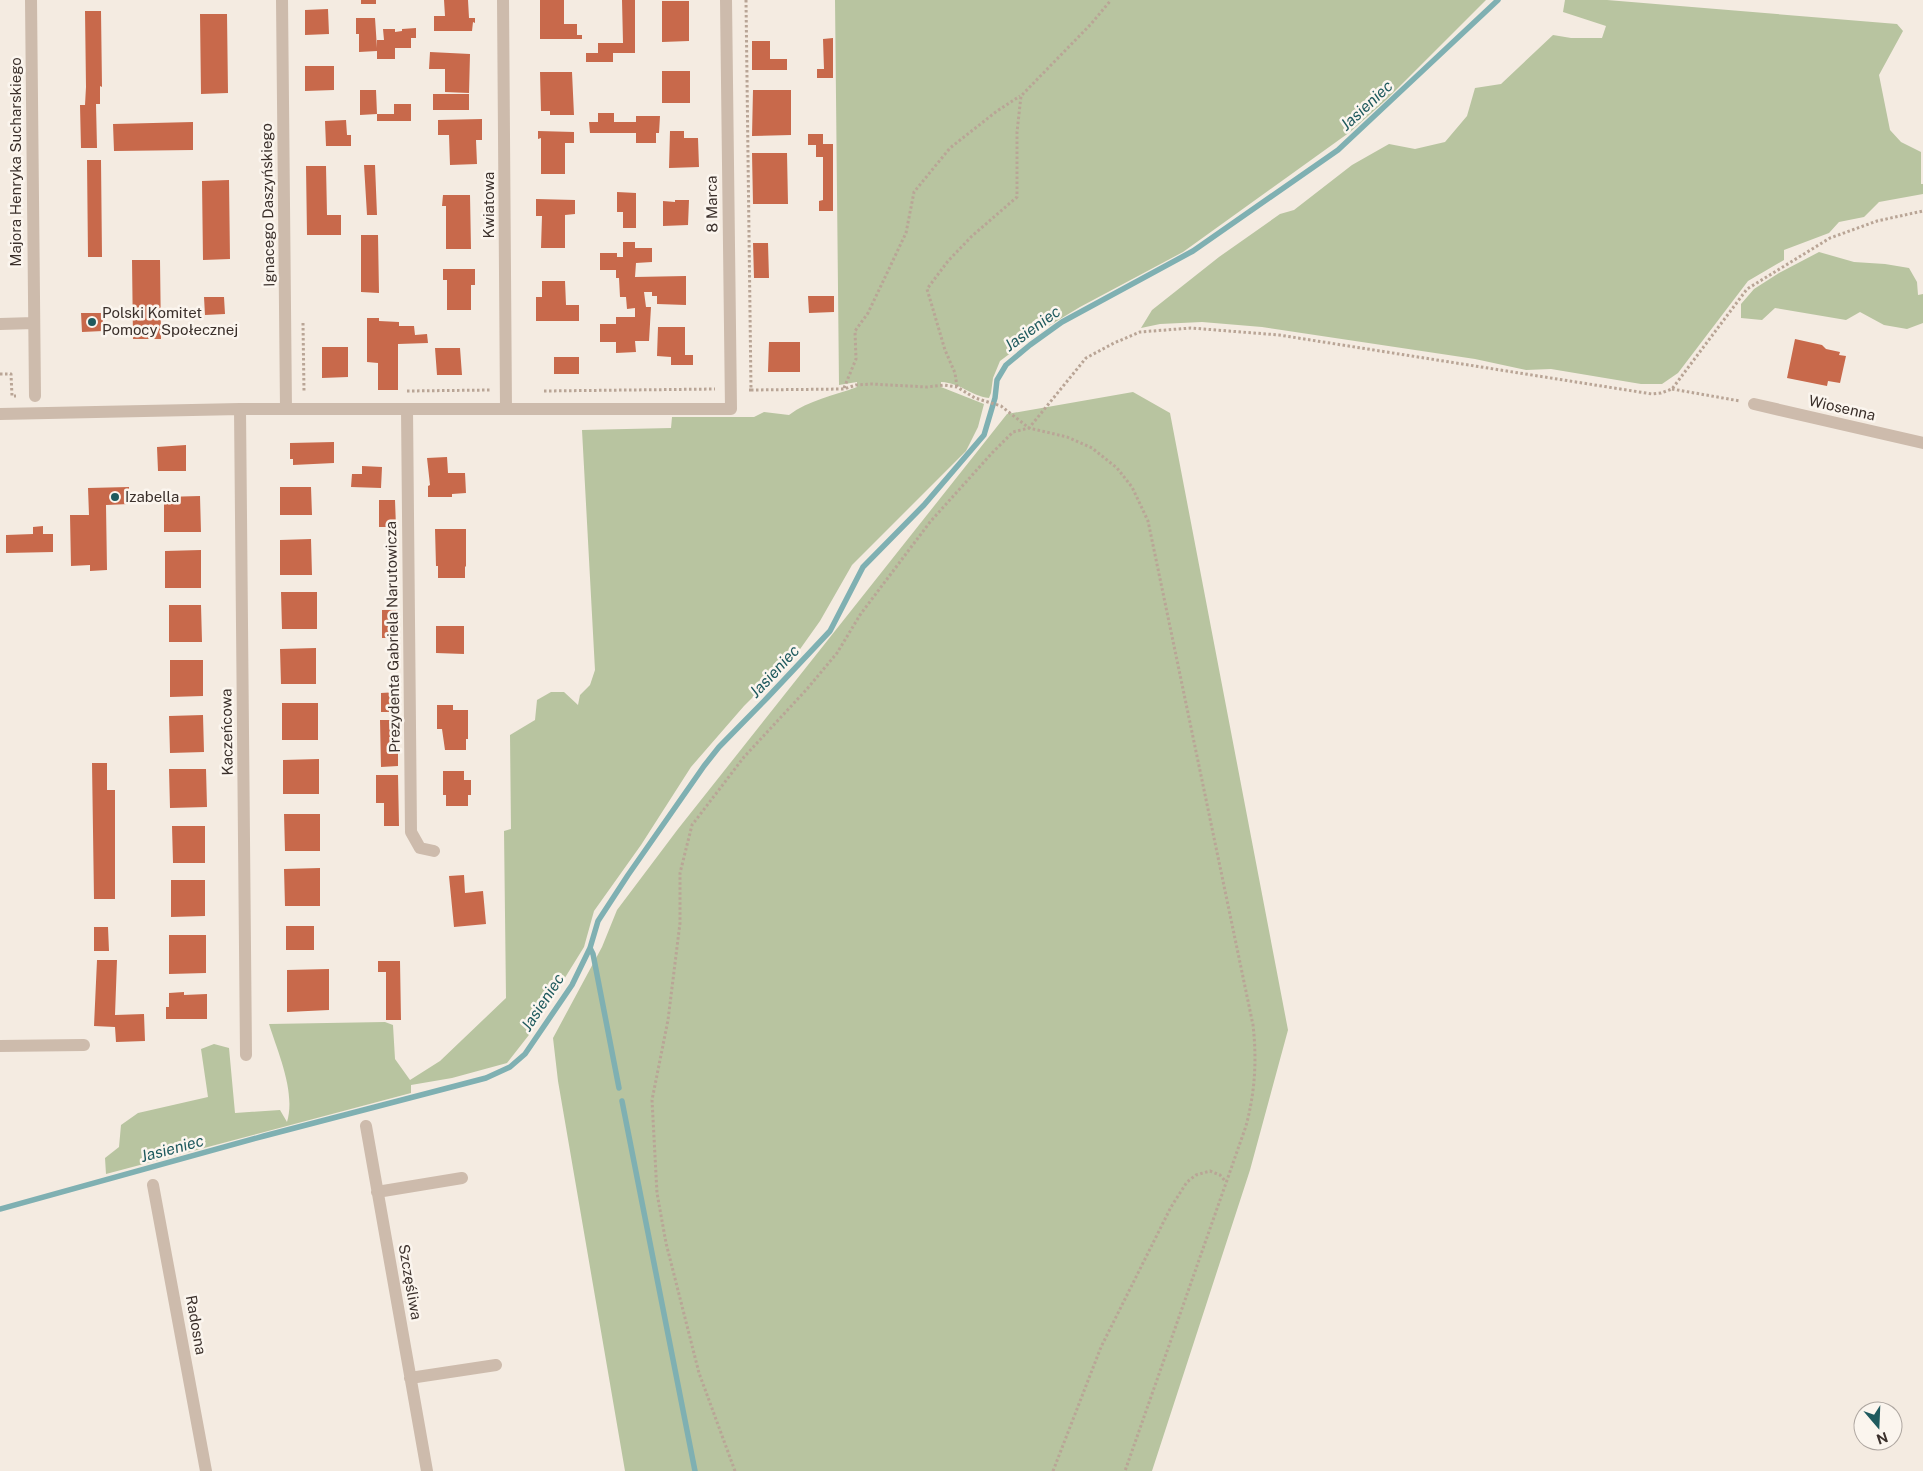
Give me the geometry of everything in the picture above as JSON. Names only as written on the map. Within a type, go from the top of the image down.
[{"type":"street","name":"Majora Henryka Sucharskiego","points":[[31,0],[35,396]]},
{"type":"street","name":"Ignacego Daszyńskiego","points":[[282,0],[286,409]]},
{"type":"street","name":"Kwiatowa","points":[[503,0],[506,409]]},
{"type":"street","name":"8 Marca","points":[[506,409],[731,408],[726,0]]},
{"type":"street","points":[[0,324],[34,323]]},
{"type":"street","name":"Wiosenna","points":[[1754,404],[1923,443]]},
{"type":"street","points":[[0,414],[240,409],[506,409]]},
{"type":"street","name":"Kaczeńcowa","points":[[240,409],[246,1055]]},
{"type":"street","name":"Prezydenta Gabriela Narutowicza","points":[[407,409],[411,832],[420,848],[434,851]]},
{"type":"street","points":[[0,1046],[84,1044]]},
{"type":"street","name":"Szczęśliwa","points":[[366,1126],[427,1471]]},
{"type":"street","points":[[377,1192],[462,1178]]},
{"type":"street","name":"Radosna","points":[[153,1184],[206,1471]]},
{"type":"street","points":[[410,1378],[496,1365]]},
{"type":"path","points":[[844,389],[856,359],[855,331],[868,313],[906,233],[914,192],[950,148],[997,111],[1021,96],[1091,24],[1111,0]]},
{"type":"path","points":[[957,387],[955,373],[945,350],[927,289],[948,260],[972,236],[1017,197],[1017,132],[1021,96]]},
{"type":"path","points":[[735,1471],[700,1373],[666,1244],[657,1192],[652,1100],[672,991],[680,923],[680,872],[692,825],[744,757],[807,690],[837,653],[860,615],[930,522],[992,453],[1013,432],[1029,428],[1086,358],[1140,332],[1191,328],[1279,335],[1652,394],[1661,393],[1672,388],[1747,289],[1830,238],[1878,221],[1923,211]]},
{"type":"path","points":[[751,390],[844,389],[856,385],[871,384],[927,387],[944,385],[957,387],[975,398],[1002,406],[1029,428],[1067,437],[1092,448],[1117,468],[1132,487],[1148,520],[1253,1025],[1256,1050],[1253,1100],[1226,1183],[1124,1471]]},
{"type":"path","points":[[1672,388],[1754,404]]},
{"type":"path","points":[[1053,1471],[1100,1347],[1171,1207],[1187,1182],[1196,1175],[1210,1171],[1220,1175],[1226,1183]]},
{"type":"green space","points":[[835,0],[1486,0],[1386,100],[1350,132],[1183,252],[1080,307],[1037,333],[1000,361],[993,378],[989,398],[976,395],[955,385],[941,382],[941,387],[984,404],[978,427],[966,451],[852,565],[820,621],[798,652],[744,706],[691,767],[641,845],[594,911],[584,947],[532,1031],[507,1063],[452,1078],[411,1085],[411,1093],[106,1174],[105,1158],[119,1147],[121,1125],[138,1113],[208,1097],[201,1049],[214,1044],[229,1048],[235,1113],[280,1110],[287,1122],[289,1110],[288,1085],[269,1024],[385,1022],[393,1025],[395,1059],[410,1080],[440,1061],[506,998],[504,831],[511,829],[510,735],[535,720],[537,700],[551,692],[564,692],[578,705],[580,695],[590,685],[595,670],[582,430],[671,428],[672,417],[754,417],[764,412],[789,415],[813,402],[857,387],[857,382],[839,385]]},
{"type":"green space","points":[[1565,0],[1607,0],[1897,24],[1903,31],[1879,75],[1890,130],[1901,142],[1921,152],[1921,184],[1923,184],[1923,194],[1879,202],[1864,217],[1839,222],[1829,233],[1784,250],[1784,260],[1748,281],[1678,373],[1662,384],[1641,384],[1551,369],[1526,370],[1475,359],[1262,327],[1202,322],[1160,324],[1141,328],[1152,310],[1219,257],[1280,214],[1294,210],[1352,165],[1389,144],[1415,149],[1445,142],[1467,116],[1475,88],[1501,84],[1553,35],[1571,38],[1602,38],[1606,26],[1563,12]]},
{"type":"green space","points":[[1819,252],[1854,262],[1909,268],[1917,282],[1918,295],[1923,294],[1923,323],[1907,329],[1884,325],[1860,312],[1846,320],[1775,308],[1762,320],[1741,318],[1741,304],[1754,289],[1779,273]]},
{"type":"green space","points":[[1133,392],[1170,413],[1288,1030],[1250,1170],[1152,1471],[625,1471],[558,1081],[553,1038],[602,947],[617,910],[678,829],[1007,414]]},
{"type":"building","points":[[361,0],[376,0],[376,4],[361,4]]},
{"type":"building","points":[[444,0],[468,0],[469,18],[475,18],[472,31],[434,31],[434,16],[445,16]]},
{"type":"building","points":[[540,0],[564,0],[564,24],[577,24],[577,35],[582,35],[582,39],[540,39]]},
{"type":"building","points":[[622,0],[635,0],[635,53],[613,53],[613,62],[586,62],[586,53],[598,53],[598,43],[623,43]]},
{"type":"building","points":[[662,1],[689,1],[689,41],[662,42]]},
{"type":"building","points":[[328,9],[329,34],[305,35],[305,10]]},
{"type":"building","points":[[85,11],[101,11],[102,87],[100,86],[100,104],[96,104],[97,148],[81,148],[80,105],[85,105],[86,87]]},
{"type":"building","points":[[200,14],[227,14],[228,93],[201,94]]},
{"type":"building","points":[[356,18],[375,18],[377,48],[377,40],[384,40],[383,29],[395,29],[395,32],[402,31],[402,29],[416,28],[416,38],[411,38],[411,48],[395,48],[395,59],[377,59],[377,51],[359,52],[359,34],[356,34]]},
{"type":"building","points":[[833,38],[833,78],[817,78],[817,69],[824,69],[823,39]]},
{"type":"building","points":[[752,41],[770,41],[770,59],[787,59],[787,70],[752,70]]},
{"type":"building","points":[[430,52],[470,54],[469,93],[445,92],[445,69],[429,69]]},
{"type":"building","points":[[305,66],[334,66],[334,90],[305,91]]},
{"type":"building","points":[[662,71],[690,71],[690,103],[662,103]]},
{"type":"building","points":[[540,72],[572,72],[574,115],[550,115],[550,111],[541,111]]},
{"type":"building","points":[[360,90],[376,90],[377,114],[360,115]]},
{"type":"building","points":[[753,90],[791,90],[791,135],[752,136]]},
{"type":"building","points":[[433,94],[469,94],[469,110],[433,110]]},
{"type":"building","points":[[394,104],[411,104],[411,121],[377,121],[377,114],[394,114]]},
{"type":"building","points":[[598,113],[614,113],[614,122],[636,122],[636,116],[660,116],[659,133],[656,133],[656,143],[636,143],[636,133],[590,133],[589,122],[598,122]]},
{"type":"building","points":[[482,119],[482,140],[476,140],[477,164],[450,165],[449,135],[438,135],[438,120]]},
{"type":"building","points":[[346,120],[347,135],[351,135],[351,146],[326,146],[325,121]]},
{"type":"building","points":[[193,122],[193,150],[114,151],[113,124]]},
{"type":"building","points":[[538,131],[574,132],[574,143],[565,143],[565,174],[541,174],[541,138],[538,139]]},
{"type":"building","points":[[670,131],[684,131],[684,138],[698,138],[699,167],[669,168]]},
{"type":"building","points":[[808,134],[823,134],[823,144],[833,144],[833,211],[819,211],[819,201],[823,200],[823,157],[816,157],[816,145],[808,145]]},
{"type":"building","points":[[752,153],[787,153],[788,204],[753,204]]},
{"type":"building","points":[[87,160],[101,160],[102,257],[88,257]]},
{"type":"building","points":[[364,165],[375,165],[377,215],[367,215]]},
{"type":"building","points":[[306,166],[326,166],[327,215],[341,215],[341,235],[307,235]]},
{"type":"building","points":[[229,180],[230,259],[203,260],[202,181]]},
{"type":"building","points":[[617,192],[636,193],[636,228],[623,228],[623,212],[617,212]]},
{"type":"building","points":[[443,195],[470,195],[471,249],[446,249],[446,206],[442,206]]},
{"type":"building","points":[[536,199],[575,200],[575,214],[565,215],[565,248],[541,248],[542,216],[536,216]]},
{"type":"building","points":[[675,200],[689,200],[688,225],[663,226],[663,201],[675,202]]},
{"type":"building","points":[[361,235],[378,235],[379,293],[361,292]]},
{"type":"building","points":[[623,242],[635,242],[635,248],[652,248],[652,262],[636,263],[635,277],[686,276],[686,305],[657,304],[657,296],[652,296],[652,292],[644,292],[646,307],[651,307],[649,341],[635,341],[636,352],[616,353],[616,342],[600,342],[600,324],[616,324],[616,317],[635,317],[635,308],[627,309],[626,297],[620,297],[619,278],[616,278],[616,270],[600,270],[600,253],[617,253],[617,257],[623,257]]},
{"type":"building","points":[[753,243],[768,243],[769,278],[754,278]]},
{"type":"building","points":[[132,260],[160,260],[161,339],[133,339]]},
{"type":"building","points":[[443,269],[475,269],[475,285],[471,285],[471,310],[447,310],[447,280],[443,280]]},
{"type":"building","points":[[542,281],[565,281],[566,305],[579,305],[579,321],[536,321],[536,297],[542,297]]},
{"type":"building","points":[[808,296],[834,296],[834,312],[809,313]]},
{"type":"building","points":[[204,297],[224,297],[225,314],[205,315]]},
{"type":"building","name":"Polski Komitet Pomocy Społecznej","points":[[81,313],[103,313],[103,331],[82,332]]},
{"type":"building","points":[[367,318],[399,322],[399,326],[414,326],[415,335],[427,334],[428,343],[398,344],[398,390],[378,390],[378,363],[367,362]]},
{"type":"building","points":[[658,327],[685,327],[685,355],[693,355],[693,365],[671,365],[671,357],[657,356]]},
{"type":"building","points":[[1795,339],[1822,345],[1826,349],[1840,352],[1839,355],[1846,356],[1840,383],[1828,381],[1827,386],[1787,378]]},
{"type":"building","points":[[769,342],[800,342],[800,372],[768,372]]},
{"type":"building","points":[[322,347],[348,347],[348,377],[322,378]]},
{"type":"building","points":[[435,348],[460,348],[462,375],[437,375]]},
{"type":"building","points":[[554,357],[579,357],[579,374],[554,374]]},
{"type":"building","points":[[334,442],[334,463],[293,465],[293,459],[290,459],[290,443]]},
{"type":"building","points":[[186,445],[186,471],[158,471],[157,447]]},
{"type":"building","points":[[447,457],[448,473],[465,473],[466,493],[452,494],[452,497],[428,497],[428,486],[430,485],[427,458]]},
{"type":"building","points":[[362,466],[382,467],[381,488],[351,487],[352,474],[362,474]]},
{"type":"building","points":[[129,487],[129,504],[106,505],[107,570],[90,571],[90,565],[71,566],[70,515],[89,515],[88,488]]},
{"type":"building","points":[[280,487],[311,487],[312,515],[280,515]]},
{"type":"building","points":[[200,496],[201,532],[164,532],[164,497]]},
{"type":"building","points":[[379,500],[395,500],[396,527],[379,527]]},
{"type":"building","points":[[43,526],[43,534],[53,534],[53,552],[6,553],[6,535],[33,534],[33,527]]},
{"type":"building","points":[[435,529],[466,529],[465,578],[438,578]]},
{"type":"building","points":[[311,539],[312,575],[280,575],[280,540]]},
{"type":"building","points":[[201,550],[201,588],[165,588],[165,551]]},
{"type":"building","points":[[281,592],[317,592],[317,629],[282,629]]},
{"type":"building","points":[[169,605],[201,605],[202,642],[169,642]]},
{"type":"building","points":[[382,610],[396,610],[397,638],[382,638]]},
{"type":"building","points":[[436,626],[464,626],[464,654],[436,653]]},
{"type":"building","points":[[316,648],[316,684],[281,684],[280,649]]},
{"type":"building","points":[[170,660],[203,660],[203,696],[170,697]]},
{"type":"building","points":[[398,692],[398,716],[394,716],[394,712],[381,712],[381,693]]},
{"type":"building","points":[[282,703],[318,703],[318,740],[282,740]]},
{"type":"building","points":[[437,705],[453,705],[453,710],[468,710],[466,750],[445,750],[442,729],[437,729]]},
{"type":"building","points":[[203,715],[204,752],[170,753],[169,716]]},
{"type":"building","points":[[380,720],[398,720],[398,766],[381,767]]},
{"type":"building","points":[[319,759],[319,794],[283,794],[283,760]]},
{"type":"building","points":[[92,763],[107,763],[107,790],[115,790],[115,899],[94,899]]},
{"type":"building","points":[[169,769],[206,769],[207,807],[170,808]]},
{"type":"building","points":[[443,771],[464,771],[464,780],[471,780],[471,795],[468,795],[468,806],[446,806],[446,795],[443,795]]},
{"type":"building","points":[[376,775],[398,775],[399,826],[384,826],[384,803],[376,803]]},
{"type":"building","points":[[284,814],[320,814],[320,851],[285,851]]},
{"type":"building","points":[[172,826],[205,826],[205,863],[173,863]]},
{"type":"building","points":[[320,868],[320,906],[285,906],[284,869]]},
{"type":"building","points":[[464,875],[465,893],[483,891],[486,924],[454,927],[449,876]]},
{"type":"building","points":[[171,880],[205,880],[205,916],[171,917]]},
{"type":"building","points":[[286,926],[314,926],[314,950],[286,950]]},
{"type":"building","points":[[94,927],[108,927],[109,951],[94,951]]},
{"type":"building","points":[[169,935],[206,935],[206,973],[169,974]]},
{"type":"building","points":[[97,960],[117,960],[115,1015],[144,1014],[145,1041],[116,1042],[115,1027],[94,1026]]},
{"type":"building","points":[[378,961],[400,961],[401,1020],[386,1020],[386,972],[378,972]]},
{"type":"building","points":[[329,969],[329,1010],[287,1012],[287,970]]},
{"type":"building","points":[[184,992],[184,995],[207,994],[207,1019],[166,1019],[166,1007],[169,1007],[169,993]]},
{"type":"waterway","name":"Jasieniec","points":[[0,1209],[264,1136],[486,1078],[510,1067],[525,1054],[572,985],[590,948],[598,921],[704,766],[719,747],[830,631],[863,567],[924,505],[984,435],[995,398],[997,380],[1006,365],[1062,322],[1193,251],[1338,150],[1498,0]]},
{"type":"waterway","points":[[590,948],[593,954],[619,1088]]},
{"type":"waterway","points":[[622,1101],[695,1471]]},
{"type":"place","name":"Polski Komitet Pomocy Społecznej","points":[[92,322]]},
{"type":"place","name":"Izabella","points":[[115,497]]}]
